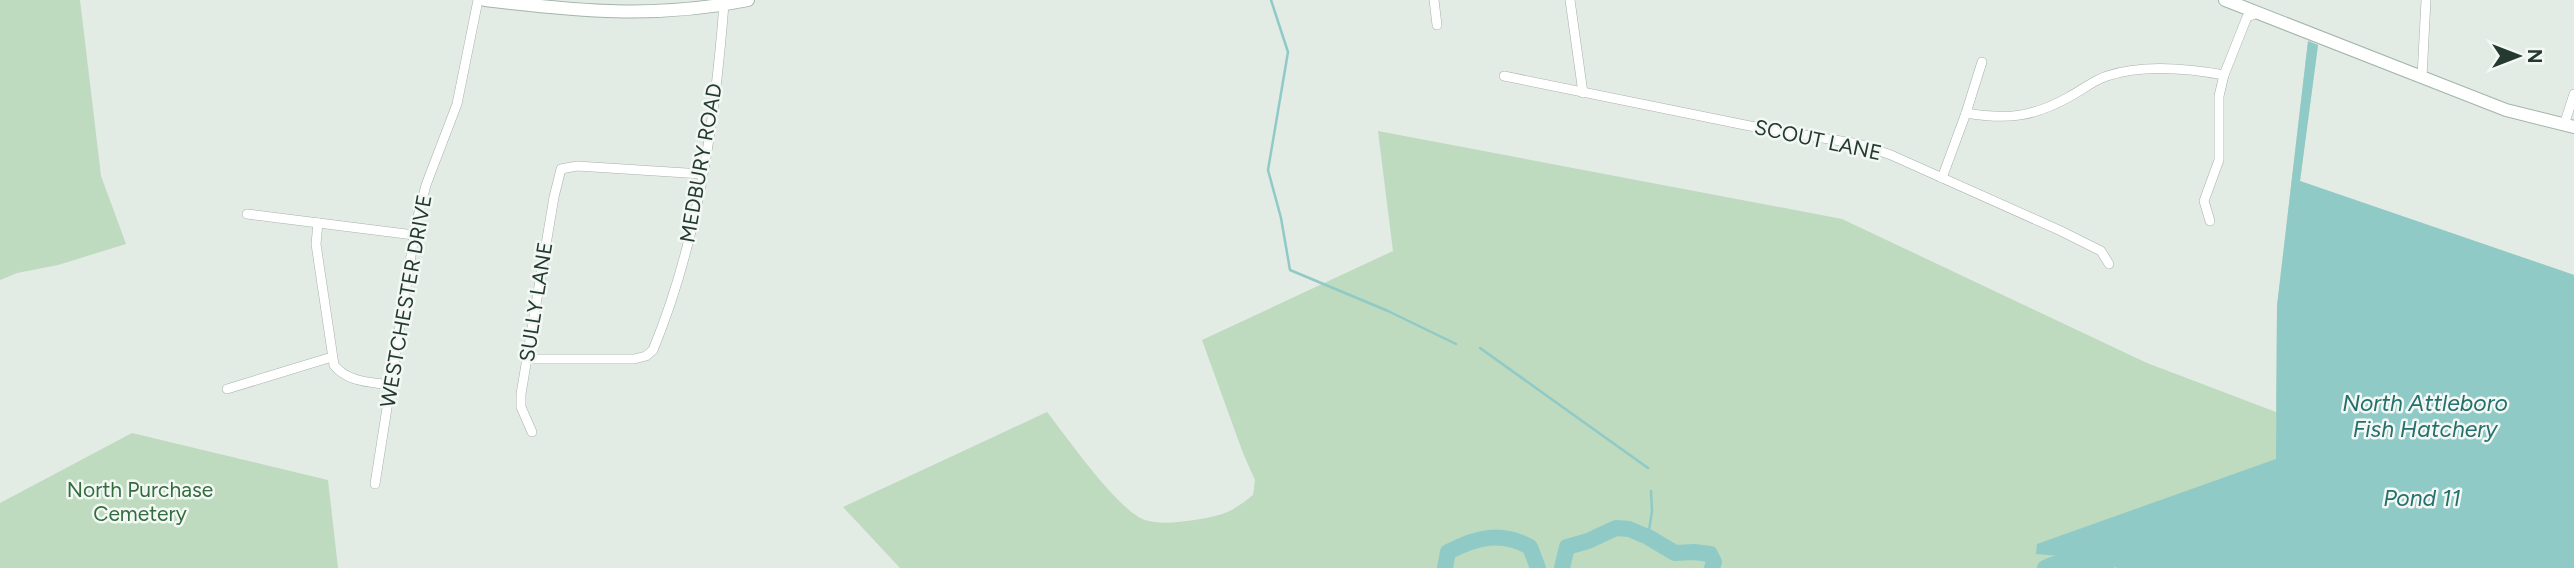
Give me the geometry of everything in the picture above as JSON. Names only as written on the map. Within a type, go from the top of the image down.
[{"type":"main road","points":[[485,0],[601,13],[643,13],[748,0]]},
{"type":"main road","points":[[2225,0],[2506,110],[2569,126]]},
{"type":"street","name":"WESTCHESTER DRIVE","points":[[375,484],[414,235],[426,185],[457,104],[478,0]]},
{"type":"street","points":[[1434,0],[1437,25]]},
{"type":"street","points":[[1570,0],[1583,93]]},
{"type":"street","points":[[2422,78],[2426,0]]},
{"type":"street","name":"MEDBURY ROAD","points":[[527,359],[634,359],[646,356],[654,347],[686,249],[702,174],[724,5]]},
{"type":"street","points":[[2210,221],[2204,201],[2219,160],[2219,96],[2224,75],[2247,17],[2257,12]]},
{"type":"street","points":[[1942,178],[1982,62]]},
{"type":"street","points":[[1966,113],[1995,118],[2029,115],[2067,99],[2104,77],[2131,69],[2187,69],[2224,75]]},
{"type":"street","name":"SCOUT LANE","points":[[1504,76],[1859,145],[1891,155],[2062,230],[2101,251],[2109,264]]},
{"type":"street","points":[[2569,126],[2574,94]]},
{"type":"street","name":"SULLY LANE","points":[[532,432],[521,407],[560,171],[577,166],[702,174]]},
{"type":"street","points":[[247,214],[414,235]]},
{"type":"street","points":[[318,223],[316,244],[334,365],[341,374],[360,381],[390,385]]},
{"type":"street","points":[[227,389],[332,357]]},
{"type":"green space","points":[[0,0],[80,0],[101,176],[126,244],[0,280]]},
{"type":"green space","points":[[2308,41],[2318,45],[2300,181],[2574,275],[2346,568],[900,568],[843,507],[1047,412],[1107,488],[1134,514],[1145,520],[1170,523],[1203,519],[1232,510],[1245,501],[1253,495],[1255,480],[1202,340],[1393,251],[1378,131],[1842,219],[2147,363],[2276,412],[2277,306]]},
{"type":"green space","name":"North Purchase Cemetery","points":[[132,433],[328,480],[338,568],[0,568],[0,503]]},
{"type":"water","name":"North Attleboro Fish Hatchery","points":[[2308,41],[2318,45],[2300,181],[2574,275],[2574,568],[2118,568],[2071,557],[2036,554],[2037,544],[2276,459],[2277,306]]},
{"type":"waterway","points":[[1271,0],[1288,52],[1268,170],[1281,218],[1290,270],[1388,311],[1456,344]]},
{"type":"waterway","points":[[1480,348],[1648,468]]},
{"type":"waterway","points":[[1648,537],[1652,511],[1651,491]]},
{"type":"waterway","points":[[1562,568],[1567,547],[1616,528],[1629,529],[1648,537],[1675,553],[1710,554],[1714,562],[1712,568]]},
{"type":"waterway","points":[[1445,568],[1448,552],[1489,538],[1509,539],[1530,547],[1538,568]]},
{"type":"waterway","points":[[2045,568],[2076,561],[2106,568]]},
{"type":"water label","name":"Pond 11","points":[[2422,498]]}]
